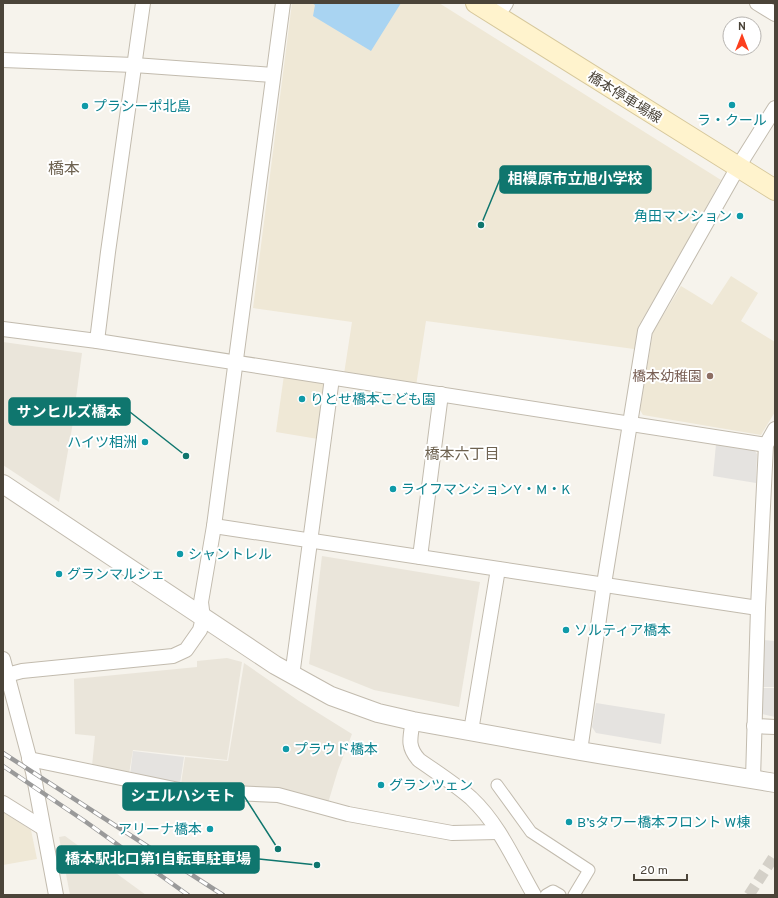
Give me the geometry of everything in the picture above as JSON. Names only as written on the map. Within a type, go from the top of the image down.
[{"type":"main road","name":"橋本停車場線","points":[[476,3],[502,10],[775,190]]},
{"type":"street","points":[[97,340],[143,3]]},
{"type":"street","points":[[7,675],[42,668],[173,656],[182,653],[200,630],[203,618],[201,602],[214,526],[283,3]]},
{"type":"street","points":[[757,3],[775,14]]},
{"type":"street","points":[[3,60],[134,65],[273,75]]},
{"type":"street","points":[[580,751],[604,584],[645,331],[738,167],[775,108]]},
{"type":"street","points":[[3,329],[97,340],[766,445]]},
{"type":"street","points":[[292,676],[332,378]]},
{"type":"street","points":[[420,557],[432,475],[441,394]]},
{"type":"street","points":[[753,779],[758,608],[768,526],[766,445],[775,430]]},
{"type":"street","points":[[3,484],[292,676],[331,696],[354,705],[378,713],[413,721],[580,751],[775,783]]},
{"type":"street","points":[[214,526],[758,608]]},
{"type":"street","points":[[471,731],[498,569]]},
{"type":"street","points":[[3,659],[29,759],[56,895]]},
{"type":"street","points":[[413,721],[410,745],[413,753],[419,760],[470,798],[486,815],[498,832],[534,895]]},
{"type":"street","points":[[754,726],[775,727]]},
{"type":"street","points":[[29,759],[184,791],[278,794],[348,814],[452,833],[498,832]]},
{"type":"street","points":[[497,785],[531,832],[589,870],[574,895]]},
{"type":"street","points":[[3,803],[43,828]]},
{"type":"street","points":[[546,895],[553,891],[560,895]]},
{"type":"shaded area","points":[[292,3],[439,3],[721,180],[679,257],[639,325],[634,349],[426,321],[416,386],[344,374],[352,322],[253,308]]},
{"type":"shaded area","name":"橋本幼稚園","points":[[731,276],[758,293],[741,321],[775,342],[775,412],[761,435],[643,415],[640,410],[653,332],[681,286],[712,305]]},
{"type":"shaded area","points":[[3,342],[82,353],[72,428],[59,502],[3,465]]},
{"type":"shaded area","name":"りとせ橋本こども園","points":[[284,375],[321,381],[325,385],[318,439],[276,432]]},
{"type":"shaded area","points":[[716,444],[754,450],[757,454],[756,483],[713,476]]},
{"type":"shaded area","points":[[322,556],[480,582],[459,707],[374,690],[309,664]]},
{"type":"shaded area","points":[[764,640],[775,641],[775,687],[763,687]]},
{"type":"shaded area","points":[[227,658],[242,662],[227,760],[133,750],[129,774],[92,766],[95,736],[75,734],[74,679],[197,667],[197,661]]},
{"type":"shaded area","points":[[244,663],[299,701],[352,734],[338,770],[328,803],[181,784],[185,757],[228,761]]},
{"type":"shaded area","points":[[762,688],[775,688],[775,717],[762,714]]},
{"type":"shaded area","points":[[596,703],[665,714],[661,744],[596,733],[592,727]]},
{"type":"shaded area","points":[[133,751],[184,757],[180,784],[130,775]]},
{"type":"shaded area","points":[[3,812],[31,830],[37,859],[3,865]]},
{"type":"shaded area","points":[[65,836],[146,895],[70,895],[59,837]]},
{"type":"water","points":[[312,3],[401,3],[371,51],[313,16],[315,5]]},
{"type":"tunnel","points":[[749,895],[775,855]]},
{"type":"railway","points":[[3,753],[223,895]]},
{"type":"railway","points":[[3,766],[86,822],[188,895]]},
{"type":"place","name":"ラ・クール","points":[[732,105]]},
{"type":"place","name":"プラシーポ北島","points":[[85,106]]},
{"type":"place","name":"角田マンション","points":[[740,216]]},
{"type":"place","name":"相模原市立旭小学校","points":[[481,225]]},
{"type":"place","name":"橋本幼稚園","points":[[710,376]]},
{"type":"place","name":"りとせ橋本こども園","points":[[302,399]]},
{"type":"place","name":"ハイツ相洲","points":[[145,442]]},
{"type":"place","name":"サンヒルズ橋本","points":[[186,456]]},
{"type":"place","name":"ライフマンションY・M・K","points":[[393,489]]},
{"type":"place","name":"シャントレル","points":[[180,554]]},
{"type":"place","name":"グランマルシェ","points":[[59,574]]},
{"type":"place","name":"ソルティア橋本","points":[[566,630]]},
{"type":"place","name":"プラウド橋本","points":[[286,749]]},
{"type":"place","name":"グランツェン","points":[[381,785]]},
{"type":"place","name":"B’sタワー橋本フロント W棟","points":[[569,822]]},
{"type":"place","name":"アリーナ橋本","points":[[210,829]]},
{"type":"place","name":"シエルハシモト","points":[[278,849]]},
{"type":"place","name":"橋本駅北口第1自転車駐車場","points":[[317,865]]},
{"type":"district","name":"橋本","points":[[64,168]]},
{"type":"district","name":"橋本六丁目","points":[[462,454]]}]
